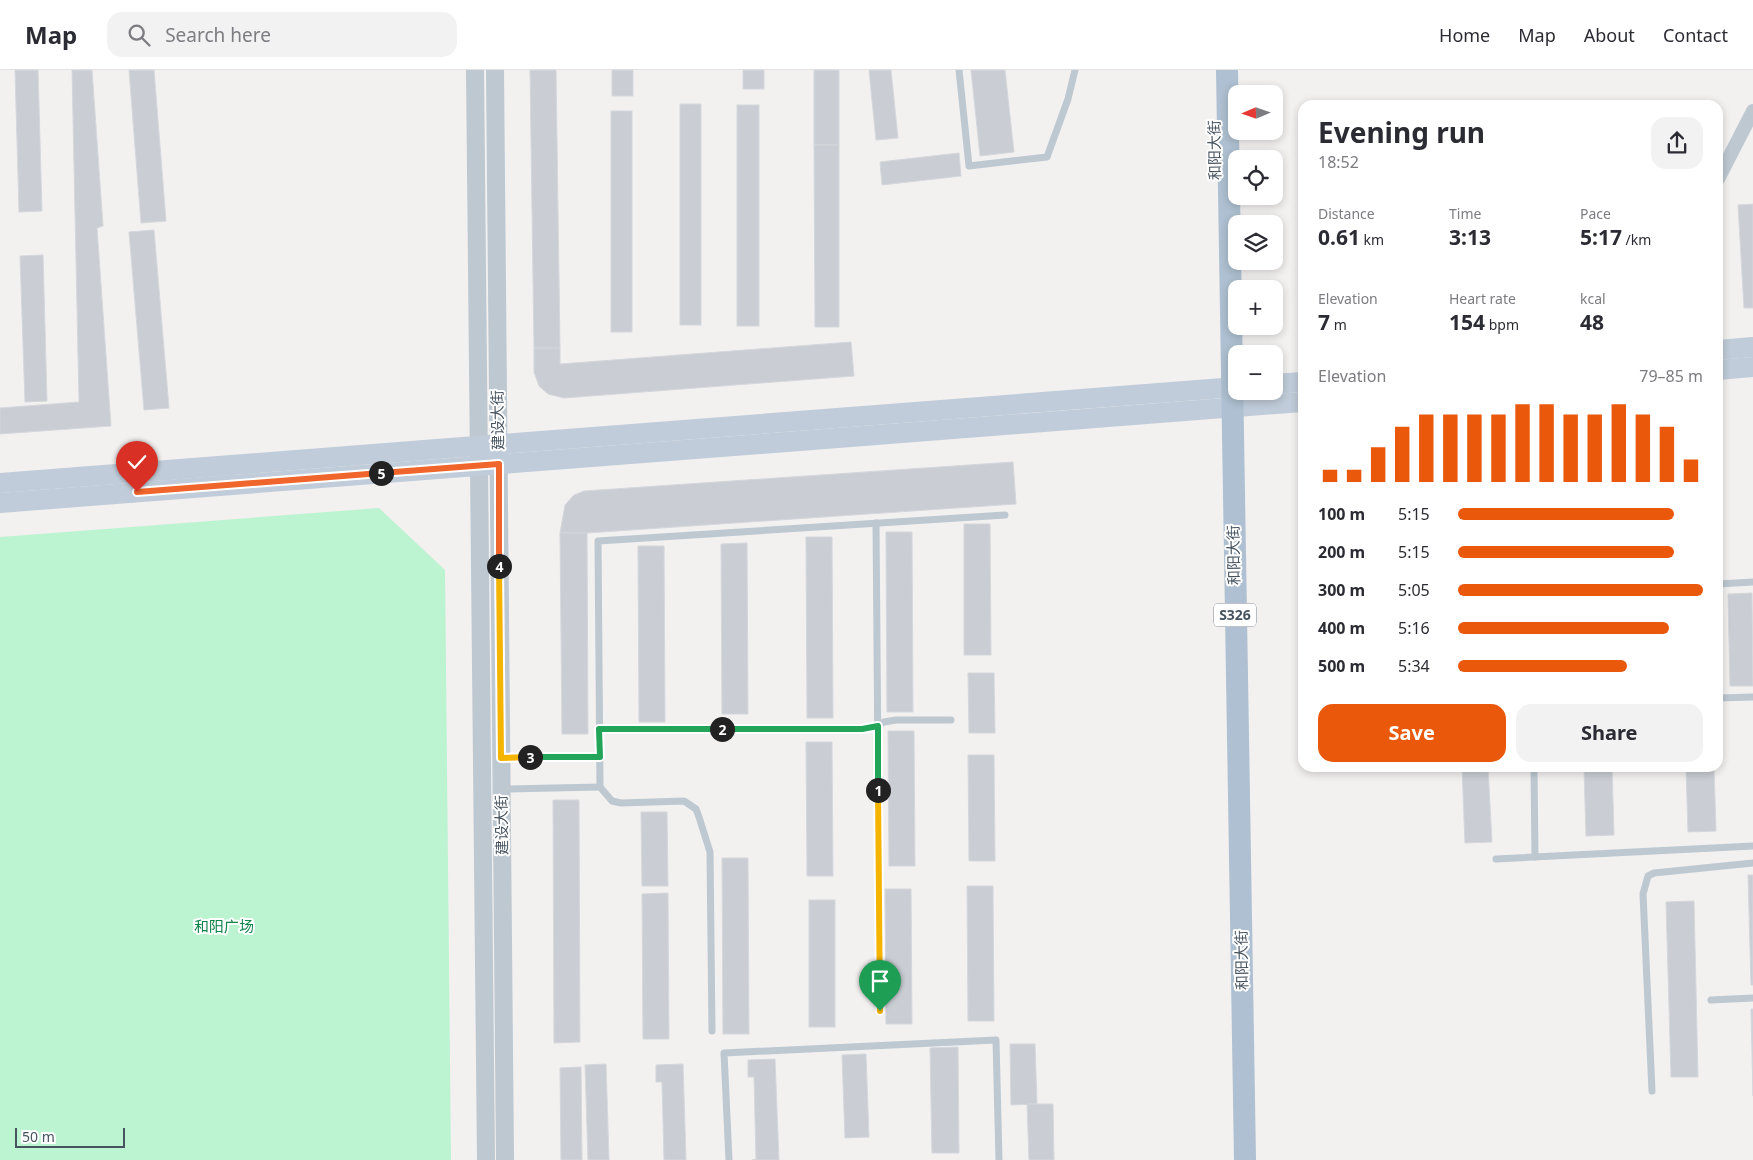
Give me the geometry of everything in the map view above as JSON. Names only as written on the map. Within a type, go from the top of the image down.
[{"type":"main road","name":"和阳大街","points":[[1214,70],[1227,396],[1245,1160]]},
{"type":"main road","name":"和阳大街","points":[[1227,70],[1232,1160]]},
{"type":"main road","points":[[1723,350],[1753,347]]},
{"type":"main road","points":[[1723,370],[1753,367]]},
{"type":"main road","points":[[1283,383],[1298,382]]},
{"type":"main road","points":[[0,503],[489,465],[1227,396]]},
{"type":"main road","points":[[0,483],[489,445],[1227,396],[1298,402]]},
{"type":"street","name":"建设大街","points":[[475,70],[489,445]]},
{"type":"street","name":"建设大街","points":[[486,1160],[489,445],[495,70]]},
{"type":"street","points":[[1723,169],[1753,111]]},
{"type":"street","name":"建设大街","points":[[489,465],[502,788],[505,1160]]},
{"type":"lane","points":[[959,70],[969,166],[1047,157],[1068,99],[1075,70]]},
{"type":"lane","points":[[712,1030],[710,852],[700,817],[696,809],[684,801],[621,803],[612,801],[600,788],[598,541],[1005,515]]},
{"type":"lane","points":[[876,523],[880,1011]]},
{"type":"lane","points":[[1723,584],[1753,582]]},
{"type":"lane","points":[[1723,698],[1753,697]]},
{"type":"lane","points":[[599,729],[862,729],[896,720],[951,720]]},
{"type":"lane","points":[[501,758],[600,757]]},
{"type":"lane","points":[[1534,772],[1536,857]]},
{"type":"lane","points":[[502,788],[600,788]]},
{"type":"lane","points":[[1496,859],[1753,846]]},
{"type":"lane","points":[[1652,1091],[1643,894],[1648,876],[1654,873],[1753,863]]},
{"type":"lane","points":[[1711,1000],[1753,998]]},
{"type":"lane","points":[[729,1160],[724,1054],[996,1040],[999,1160]]},
{"type":"green space","name":"和阳广场","points":[[379,508],[445,570],[451,1160],[0,1160],[0,537]]},
{"type":"building","points":[[15,70],[38,70],[42,211],[19,212]]},
{"type":"building","points":[[72,70],[92,70],[103,226],[97,228],[111,426],[0,434],[0,408],[79,402]]},
{"type":"building","points":[[129,70],[154,70],[166,221],[141,223]]},
{"type":"building","points":[[530,70],[556,70],[560,348],[534,348]]},
{"type":"building","points":[[612,70],[633,70],[633,96],[612,96]]},
{"type":"building","points":[[743,70],[764,70],[764,89],[743,89]]},
{"type":"building","points":[[814,70],[839,70],[839,145],[814,145]]},
{"type":"building","points":[[869,70],[891,70],[898,138],[876,140]]},
{"type":"building","points":[[971,70],[1005,70],[1014,152],[980,156]]},
{"type":"building","points":[[680,104],[701,104],[701,325],[680,325]]},
{"type":"building","points":[[737,105],[759,105],[759,326],[737,326]]},
{"type":"building","points":[[611,111],[632,111],[632,332],[611,332]]},
{"type":"building","points":[[814,145],[839,145],[839,327],[815,327]]},
{"type":"building","points":[[959,153],[961,176],[882,185],[880,162]]},
{"type":"building","points":[[1753,204],[1753,308],[1744,308],[1738,205]]},
{"type":"building","points":[[154,230],[169,408],[144,410],[129,232]]},
{"type":"building","points":[[43,255],[47,401],[25,402],[20,256]]},
{"type":"building","points":[[851,342],[854,376],[564,398],[548,394],[539,386],[534,372],[534,348],[560,348],[560,364]]},
{"type":"building","points":[[1013,462],[1016,504],[587,533],[560,533],[565,505],[574,495],[584,491]]},
{"type":"building","points":[[964,524],[990,524],[991,655],[964,655]]},
{"type":"building","points":[[886,532],[912,532],[913,712],[887,712]]},
{"type":"building","points":[[560,533],[587,533],[588,734],[562,734]]},
{"type":"building","points":[[806,537],[832,537],[833,718],[807,718]]},
{"type":"building","points":[[747,543],[748,714],[722,714],[721,544]]},
{"type":"building","points":[[638,546],[664,546],[665,722],[639,722]]},
{"type":"building","points":[[1752,593],[1753,686],[1730,686],[1728,594]]},
{"type":"building","points":[[968,673],[994,673],[995,733],[969,733]]},
{"type":"building","points":[[888,731],[914,731],[915,866],[889,866]]},
{"type":"building","points":[[806,742],[832,742],[833,876],[807,876]]},
{"type":"building","points":[[968,755],[994,755],[995,861],[969,861]]},
{"type":"building","points":[[1462,772],[1488,772],[1492,842],[1465,843]]},
{"type":"building","points":[[1584,772],[1612,772],[1614,835],[1586,836]]},
{"type":"building","points":[[1686,772],[1714,772],[1716,831],[1688,832]]},
{"type":"building","points":[[553,800],[579,800],[580,1042],[554,1043]]},
{"type":"building","points":[[641,812],[667,812],[668,886],[642,886]]},
{"type":"building","points":[[722,858],[748,858],[749,1034],[723,1034]]},
{"type":"building","points":[[1748,875],[1753,875],[1753,985],[1751,985]]},
{"type":"building","points":[[967,886],[993,886],[994,1021],[968,1021]]},
{"type":"building","points":[[885,889],[911,889],[912,1024],[886,1024]]},
{"type":"building","points":[[668,893],[669,1039],[643,1039],[642,894]]},
{"type":"building","points":[[809,900],[835,900],[835,1027],[809,1027]]},
{"type":"building","points":[[1694,901],[1698,1077],[1671,1077],[1666,902]]},
{"type":"building","points":[[1751,1009],[1753,1009],[1753,1096]]},
{"type":"building","points":[[1010,1044],[1035,1044],[1037,1104],[1011,1105]]},
{"type":"building","points":[[958,1047],[959,1153],[932,1153],[930,1048]]},
{"type":"building","points":[[866,1054],[869,1137],[845,1138],[842,1055]]},
{"type":"building","points":[[775,1059],[779,1160],[752,1160],[756,1159],[754,1077],[748,1077],[748,1060]]},
{"type":"building","points":[[606,1064],[609,1160],[588,1160],[585,1065]]},
{"type":"building","points":[[683,1064],[686,1160],[664,1160],[662,1082],[656,1082],[656,1065]]},
{"type":"building","points":[[581,1067],[582,1160],[561,1160],[560,1068]]},
{"type":"building","points":[[1027,1104],[1053,1104],[1054,1160],[1029,1160]]},
{"type":"route","points":[[137,492],[499,464],[501,758],[600,757],[599,729],[862,729],[878,726],[880,1011]]}]
